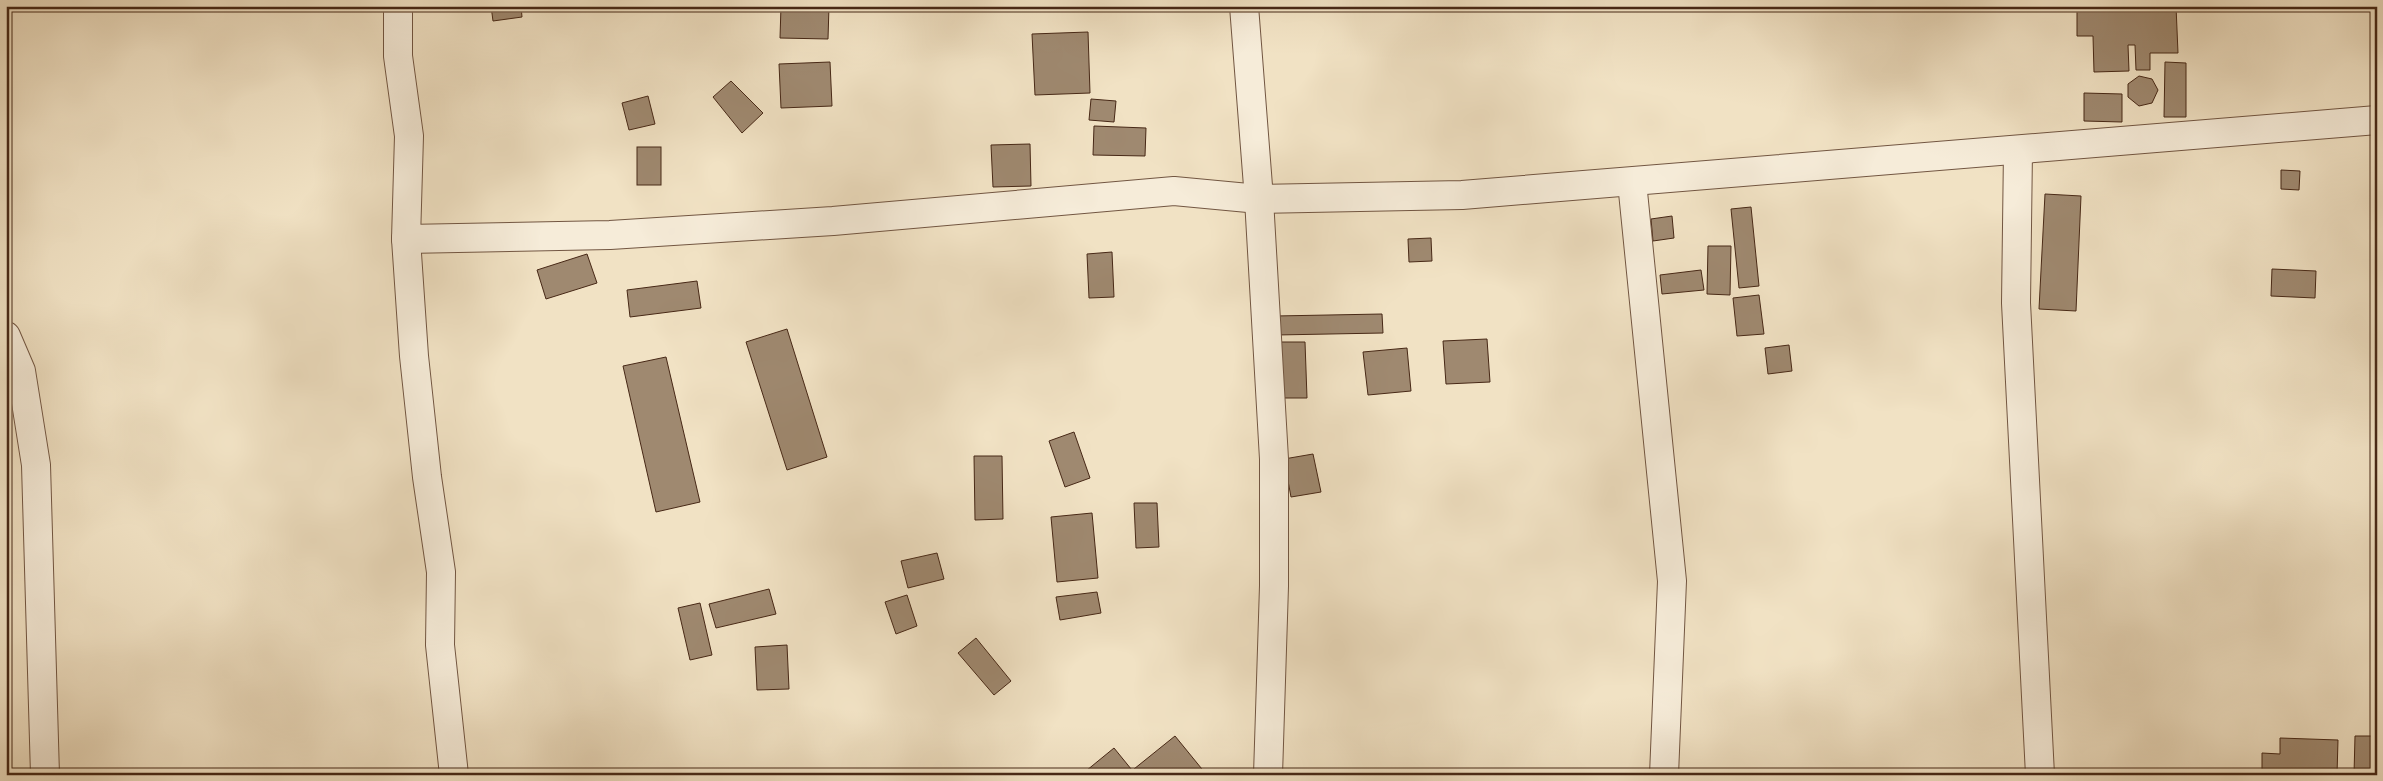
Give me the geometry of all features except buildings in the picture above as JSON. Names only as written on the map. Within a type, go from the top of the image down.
[{"type":"street","points":[[398,6],[398,56],[408,136],[406,239],[417,384],[427,477],[442,572],[440,645],[454,775]]},
{"type":"street","points":[[1244,6],[1260,199],[1274,459],[1274,586],[1265,773]]},
{"type":"street","points":[[406,239],[610,235],[824,222],[1174,191],[1260,199],[1462,195],[2377,120]]},
{"type":"street","points":[[2018,150],[2016,303],[2040,775]]},
{"type":"street","points":[[1632,182],[1672,581],[1664,775]]},
{"type":"street","points":[[6,336],[21,371],[36,465],[45,775]]}]
